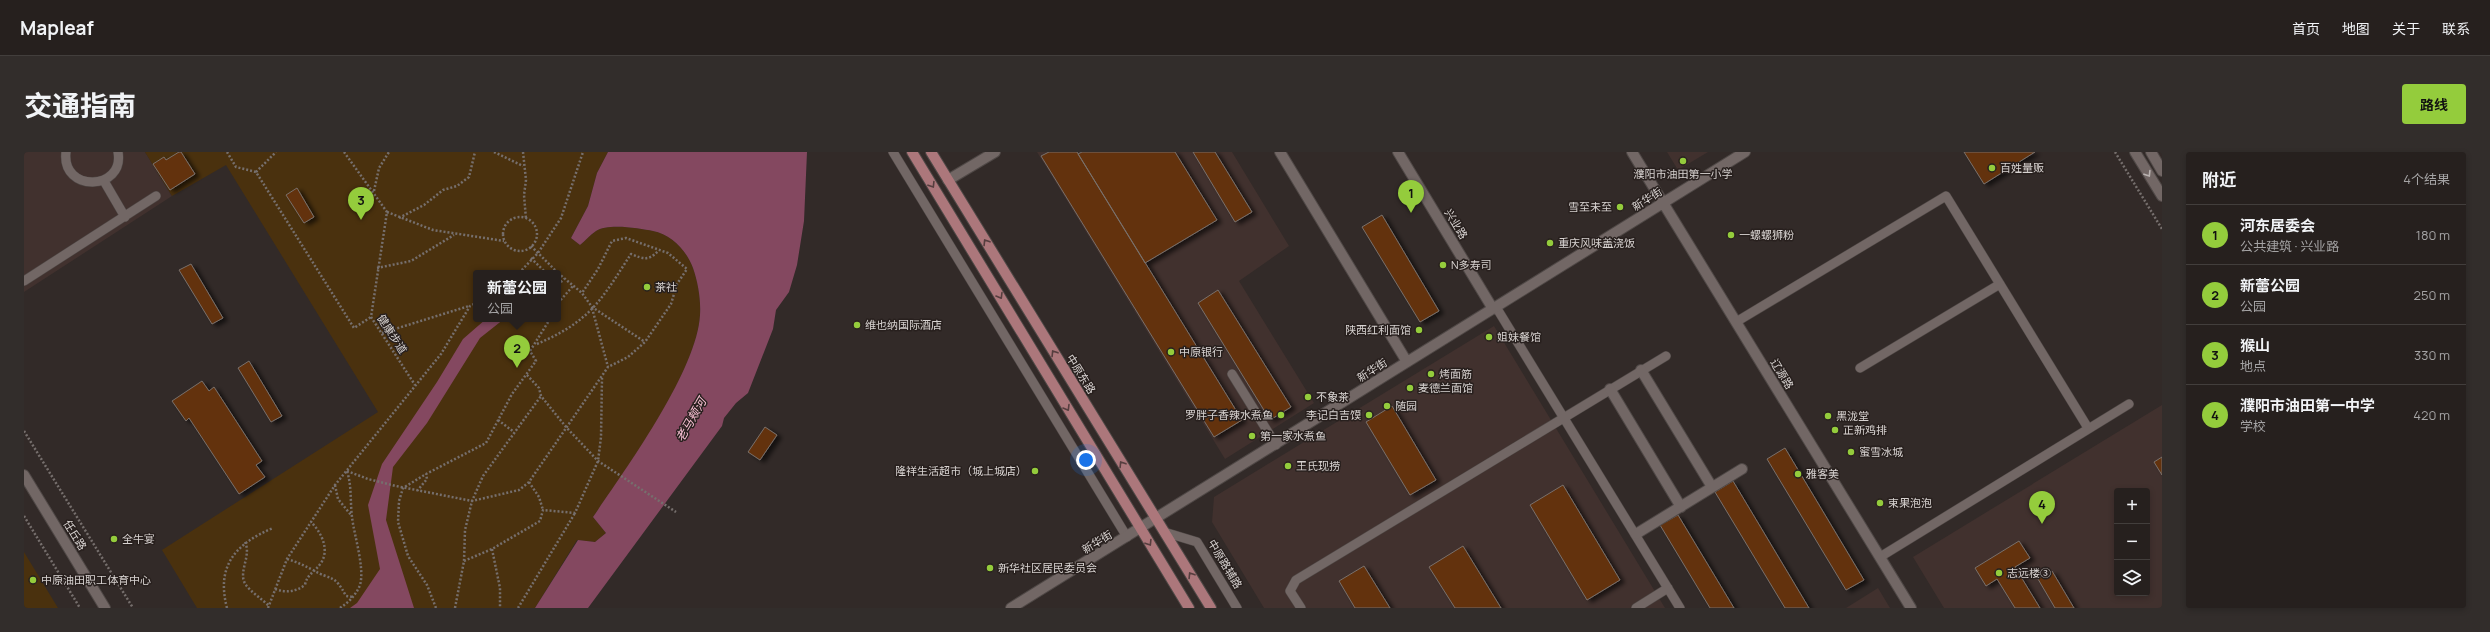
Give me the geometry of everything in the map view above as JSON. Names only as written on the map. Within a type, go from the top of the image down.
[{"type":"main road","points":[[912,152],[1189,608]]},
{"type":"main road","name":"中原东路","points":[[932,152],[1211,608]]},
{"type":"street","points":[[948,180],[995,152]]},
{"type":"street","points":[[1280,152],[1407,362]]},
{"type":"street","name":"兴业路","points":[[1398,152],[1495,308]]},
{"type":"street","name":"辽源路","points":[[1632,152],[1911,608]]},
{"type":"street","name":"新华街","points":[[1011,608],[1141,529],[1745,152]]},
{"type":"street","points":[[2135,152],[2162,196]]},
{"type":"street","points":[[2151,152],[2162,171]]},
{"type":"street","points":[[1641,370],[1712,487]]},
{"type":"street","points":[[1610,389],[1681,507]]},
{"type":"street","points":[[1636,534],[1742,470]]},
{"type":"street","name":"任丘路","points":[[24,475],[105,608]]},
{"type":"lane","points":[[66,152],[67,164],[75,177],[89,183],[104,181],[114,171],[118,152]]},
{"type":"lane","points":[[893,152],[1128,537]]},
{"type":"lane","points":[[104,181],[125,216]]},
{"type":"lane","points":[[24,281],[156,196]]},
{"type":"lane","points":[[1736,322],[1946,196],[2088,428]]},
{"type":"lane","points":[[1860,368],[2000,284]]},
{"type":"lane","points":[[1495,308],[1636,534],[1680,608]]},
{"type":"lane","points":[[1301,608],[1290,591],[1296,580],[1666,356]]},
{"type":"lane","points":[[1232,374],[1276,445]]},
{"type":"lane","points":[[1880,557],[2129,404]]},
{"type":"lane","name":"中原路辅路","points":[[1164,532],[1197,542],[1237,608]]},
{"type":"lane","points":[[1636,608],[1668,588]]},
{"type":"path","points":[[227,152],[236,167],[256,172],[354,328],[371,317]]},
{"type":"path","points":[[256,172],[276,152]]},
{"type":"path","points":[[344,152],[374,191],[387,212],[399,218],[454,235],[504,241]]},
{"type":"path","points":[[374,191],[379,168],[389,152]]},
{"type":"path","points":[[399,218],[424,205],[443,190],[457,186],[463,182],[469,176],[475,152]]},
{"type":"path","points":[[494,152],[523,166]]},
{"type":"path","points":[[523,152],[523,166],[526,180],[524,195],[526,218]]},
{"type":"path","points":[[522,270],[538,253],[561,218],[583,152]]},
{"type":"path","points":[[2115,152],[2162,229]]},
{"type":"path","name":"健康步道","points":[[387,212],[377,268],[371,317],[415,385]]},
{"type":"path","points":[[515,218],[526,218],[531,222],[536,231],[535,242],[532,246],[516,251],[511,249],[504,241],[503,230],[510,220],[515,218]]},
{"type":"path","points":[[377,268],[411,261],[454,235]]},
{"type":"path","points":[[347,471],[368,479],[403,488],[472,501],[519,490],[528,482],[602,378],[608,367],[628,357],[645,342],[671,304],[677,284],[687,269],[668,253],[658,251],[626,238],[612,241],[598,269],[582,293]]},
{"type":"path","points":[[532,246],[555,270]]},
{"type":"path","points":[[536,344],[559,334],[583,318],[631,254],[643,259],[652,258],[658,251]]},
{"type":"path","points":[[532,258],[543,270]]},
{"type":"path","points":[[561,276],[582,293],[592,307],[608,367]]},
{"type":"path","points":[[561,282],[564,279]]},
{"type":"path","points":[[561,301],[574,286]]},
{"type":"path","points":[[382,333],[473,304]]},
{"type":"path","points":[[245,542],[248,548],[243,575],[245,584],[268,607],[287,559],[335,485],[347,471],[362,449],[441,354],[470,306]]},
{"type":"path","points":[[592,307],[645,342]]},
{"type":"path","points":[[436,608],[427,585],[408,556],[398,522],[399,500],[403,488],[426,474],[486,444],[512,394],[536,361],[530,351],[536,344],[548,322]]},
{"type":"path","points":[[527,375],[539,388],[541,396],[566,427],[598,461],[676,512]]},
{"type":"path","points":[[518,608],[575,513],[598,461],[601,437],[602,378]]},
{"type":"path","points":[[455,608],[464,561],[465,530],[472,501],[483,476],[541,396]]},
{"type":"path","points":[[498,420],[514,432]]},
{"type":"path","points":[[24,431],[133,608]]},
{"type":"path","points":[[340,608],[353,597],[360,583],[360,565],[352,516],[352,485],[347,471]]},
{"type":"path","points":[[417,491],[427,479],[426,474]]},
{"type":"path","points":[[464,561],[492,549],[540,521],[543,510],[539,497],[528,482]]},
{"type":"path","points":[[335,485],[338,498],[352,516]]},
{"type":"path","points":[[543,510],[575,513]]},
{"type":"path","points":[[24,516],[80,608]]},
{"type":"path","points":[[275,589],[283,592],[297,591],[304,585],[306,577],[322,562],[325,550],[323,539],[311,522]]},
{"type":"path","points":[[227,608],[224,573],[238,548],[255,536],[273,528]]},
{"type":"path","points":[[492,549],[500,588],[500,608]]},
{"type":"path","points":[[287,559],[303,563],[313,571],[329,576],[340,583],[346,596],[353,597]]},
{"type":"shaded area","points":[[24,152],[145,152],[172,196],[24,292]]},
{"type":"shaded area","points":[[145,152],[608,152],[597,173],[588,206],[571,238],[580,245],[596,231],[608,227],[647,230],[666,236],[678,244],[687,255],[695,273],[698,285],[700,315],[696,338],[687,364],[674,391],[641,447],[593,517],[606,533],[595,542],[577,540],[535,608],[197,608],[162,550],[378,412],[226,165],[172,196]]},
{"type":"shaded area","points":[[1037,152],[1232,152],[1289,246],[1239,281],[1314,403],[1225,459]]},
{"type":"shaded area","name":"濮阳市油田第一小学","points":[[1667,152],[1708,152],[1678,170]]},
{"type":"shaded area","points":[[1494,326],[1665,608],[1264,608],[1212,522],[1214,497]]},
{"type":"shaded area","points":[[2162,405],[2162,608],[1944,608],[1913,557]]},
{"type":"shaded area","name":"中原油田职工体育中心","points":[[24,552],[58,608],[24,608]]},
{"type":"shaded area","points":[[1878,588],[1890,608],[1846,608]]},
{"type":"water","name":"老马颊河","points":[[608,152],[807,152],[804,221],[797,265],[789,292],[776,310],[773,329],[748,393],[736,403],[724,418],[722,426],[588,608],[535,608],[578,540],[595,542],[606,533],[593,517],[640,447],[673,391],[687,364],[696,338],[700,315],[698,285],[695,273],[687,255],[678,244],[666,236],[647,230],[608,227],[596,231],[580,245],[571,238],[588,206],[597,173]]},
{"type":"water","points":[[483,322],[500,322],[480,338],[427,423],[393,467],[386,520],[414,608],[350,608],[357,603],[380,569],[368,505],[382,464],[437,382],[463,339]]},
{"type":"building","points":[[181,152],[195,174],[170,190],[153,164],[164,157],[166,160]]},
{"type":"building","points":[[1049,152],[1077,152],[1242,420],[1214,437],[1041,156]]},
{"type":"building","points":[[1082,152],[1175,152],[1217,220],[1145,263],[1078,154]]},
{"type":"building","points":[[1193,152],[1215,152],[1252,212],[1235,222]]},
{"type":"building","name":"百姓量贩","points":[[1964,152],[2035,152],[1984,184]]},
{"type":"building","points":[[297,188],[314,217],[304,223],[286,195]]},
{"type":"building","points":[[1382,215],[1439,311],[1420,322],[1362,227]]},
{"type":"building","points":[[191,264],[223,318],[212,324],[179,270]]},
{"type":"building","points":[[1218,290],[1291,407],[1270,420],[1198,303]]},
{"type":"building","points":[[249,361],[282,416],[271,422],[238,368]]},
{"type":"building","points":[[202,381],[209,391],[214,387],[262,461],[256,465],[265,477],[239,494],[189,418],[186,421],[172,401]]},
{"type":"building","points":[[1392,406],[1436,480],[1410,495],[1366,422]]},
{"type":"building","points":[[765,427],[777,435],[760,460],[748,452]]},
{"type":"building","points":[[1785,448],[1864,580],[1846,590],[1767,459]]},
{"type":"building","points":[[2162,457],[2162,475],[2154,462]]},
{"type":"building","points":[[1733,481],[1809,608],[1785,608],[1715,492]]},
{"type":"building","points":[[1563,485],[1620,580],[1587,600],[1530,505]]},
{"type":"building","points":[[1678,515],[1734,608],[1710,608],[1660,525]]},
{"type":"building","name":"志远楼③","points":[[2019,541],[2030,558],[2015,567],[2040,608],[2015,608],[1997,579],[1986,586],[1975,568]]},
{"type":"building","points":[[1463,546],[1501,608],[1455,608],[1429,567]]},
{"type":"building","points":[[1364,566],[1390,608],[1355,608],[1339,581]]},
{"type":"building","points":[[2052,571],[2074,608],[2055,608],[2038,579]]},
{"type":"place","name":"濮阳市油田第一小学","points":[[1683,161]]},
{"type":"place","name":"百姓量贩","points":[[1992,168]]},
{"type":"place","name":"雪至未至","points":[[1620,207]]},
{"type":"place","name":"河东居委会","points":[[1411,213]]},
{"type":"place","name":"猴山","points":[[361,220]]},
{"type":"place","name":"一螺螺狮粉","points":[[1731,235]]},
{"type":"place","name":"重庆风味盖浇饭","points":[[1550,243]]},
{"type":"place","name":"N多寿司","points":[[1443,265]]},
{"type":"place","name":"茶社","points":[[647,287]]},
{"type":"place","name":"维也纳国际酒店","points":[[857,325]]},
{"type":"place","name":"陕西红利面馆","points":[[1419,330]]},
{"type":"place","name":"姐妹餐馆","points":[[1489,337]]},
{"type":"place","name":"中原银行","points":[[1171,352]]},
{"type":"place","name":"新蕾公园","points":[[517,368]]},
{"type":"place","name":"烤面筋","points":[[1431,374]]},
{"type":"place","name":"麦德兰面馆","points":[[1410,388]]},
{"type":"place","name":"不象茶","points":[[1308,397]]},
{"type":"place","name":"随园","points":[[1387,406]]},
{"type":"place","name":"罗胖子香辣水煮鱼","points":[[1281,415]]},
{"type":"place","name":"李记白吉馍","points":[[1369,415]]},
{"type":"place","name":"黑泷堂","points":[[1828,416]]},
{"type":"place","name":"正新鸡排","points":[[1835,430]]},
{"type":"place","name":"第一家水煮鱼","points":[[1252,436]]},
{"type":"place","name":"蜜雪冰城","points":[[1851,452]]},
{"type":"place","name":"王氏现捞","points":[[1288,466]]},
{"type":"place","name":"隆祥生活超市（城上城店）","points":[[1035,471]]},
{"type":"place","name":"雅客美","points":[[1798,474]]},
{"type":"place","name":"束果泡泡","points":[[1880,503]]},
{"type":"place","name":"濮阳市油田第一中学","points":[[2042,524]]},
{"type":"place","name":"全牛宴","points":[[114,539]]},
{"type":"place","name":"新华社区居民委员会","points":[[990,568]]},
{"type":"place","name":"志远楼③","points":[[1999,573]]},
{"type":"place","name":"中原油田职工体育中心","points":[[33,580]]}]
